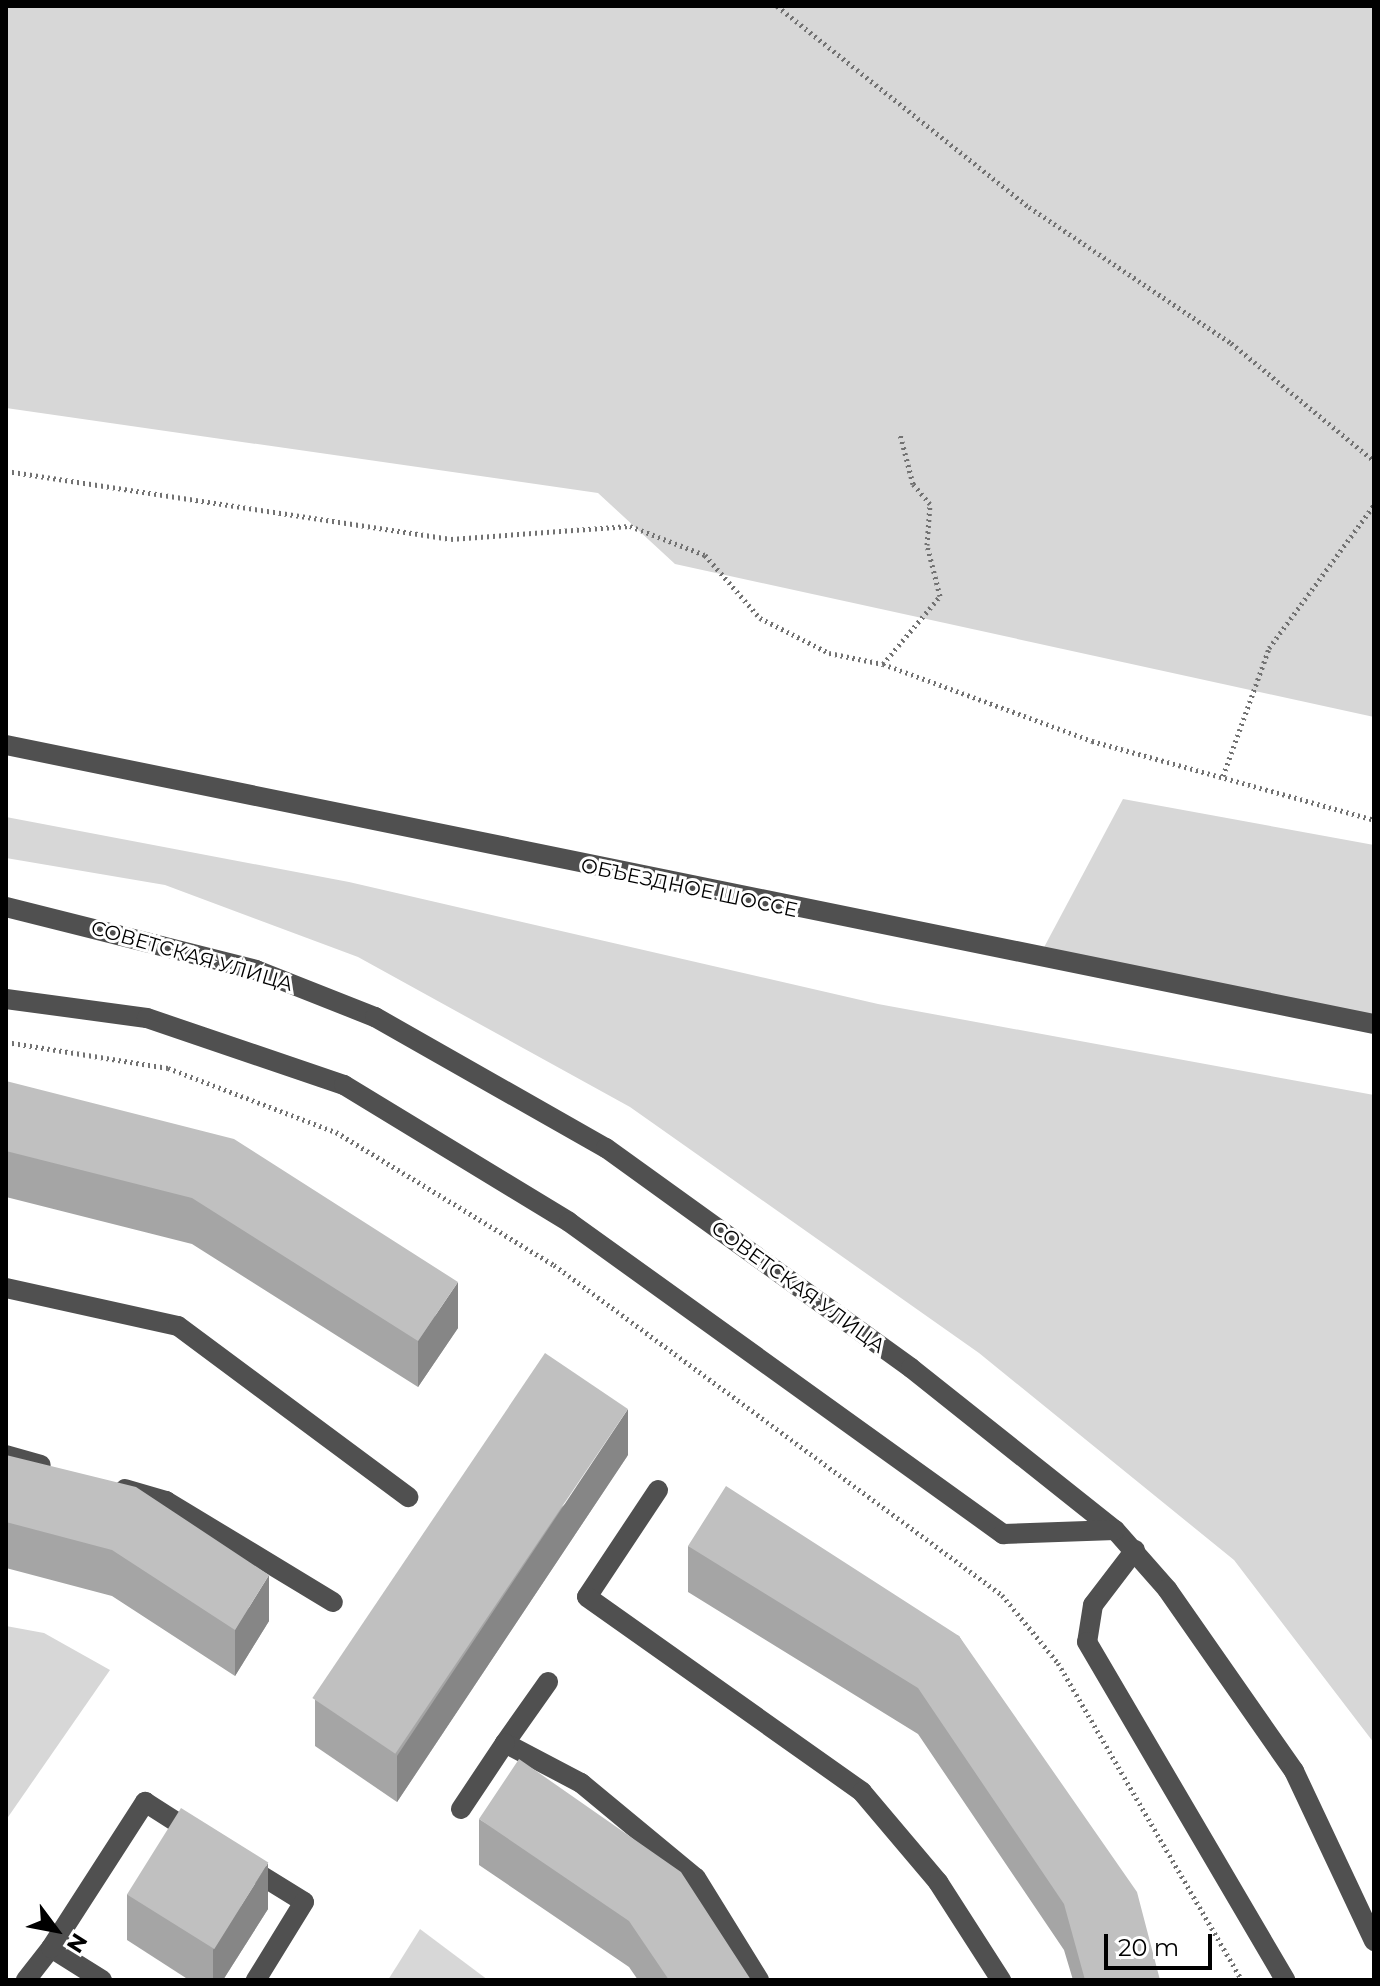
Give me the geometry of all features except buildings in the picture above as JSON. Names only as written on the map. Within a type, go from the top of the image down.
[{"type":"street","name":"ОБЪЕЗДНОЕ ШОССЕ","points":[[6,745],[1374,1024]]},
{"type":"street","name":"СОВЕТСКАЯ УЛИЦА","points":[[6,907],[241,966],[375,1017],[606,1148],[911,1368],[1115,1530],[1135,1550],[1294,1771],[1374,1941]]},
{"type":"street","points":[[6,999],[147,1018],[344,1085],[569,1222],[1003,1534],[1115,1530]]},
{"type":"street","points":[[6,1288],[178,1326],[408,1497]]},
{"type":"street","points":[[6,1455],[64,1472]]},
{"type":"street","points":[[108,1484],[166,1501],[333,1602]]},
{"type":"street","points":[[658,1490],[587,1597],[862,1792],[938,1882],[1001,1980]]},
{"type":"street","points":[[1135,1550],[1093,1605],[1087,1642],[1285,1980]]},
{"type":"street","points":[[461,1809],[548,1682]]},
{"type":"street","points":[[505,1743],[581,1783],[696,1878],[759,1980]]},
{"type":"street","points":[[26,1980],[51,1948],[145,1802],[304,1902],[256,1980]]},
{"type":"street","points":[[51,1948],[102,1980]]},
{"type":"path","points":[[777,6],[1029,207],[1231,343],[1374,461]]},
{"type":"path","points":[[883,664],[940,596],[927,545],[930,504],[913,484],[900,434]]},
{"type":"path","points":[[6,471],[451,539],[630,526],[705,555],[760,618],[829,653],[883,664],[965,700],[1374,820]]},
{"type":"path","points":[[1223,776],[1269,648],[1374,505]]},
{"type":"path","points":[[6,1042],[168,1068],[336,1132],[554,1265],[1002,1595],[1058,1663],[1242,1980]]},
{"type":"shaded area","points":[[6,6],[1374,6],[1374,717],[675,564],[598,493],[6,408]]},
{"type":"shaded area","points":[[1123,799],[1374,845],[1374,1016],[1041,953]]},
{"type":"shaded area","points":[[6,817],[349,882],[878,1004],[1374,1095],[1374,1743],[1234,1560],[979,1353],[630,1107],[358,957],[165,885],[6,858]]},
{"type":"shaded area","points":[[6,1626],[44,1633],[110,1670],[6,1820]]},
{"type":"shaded area","points":[[420,1929],[488,1980],[388,1980]]}]
